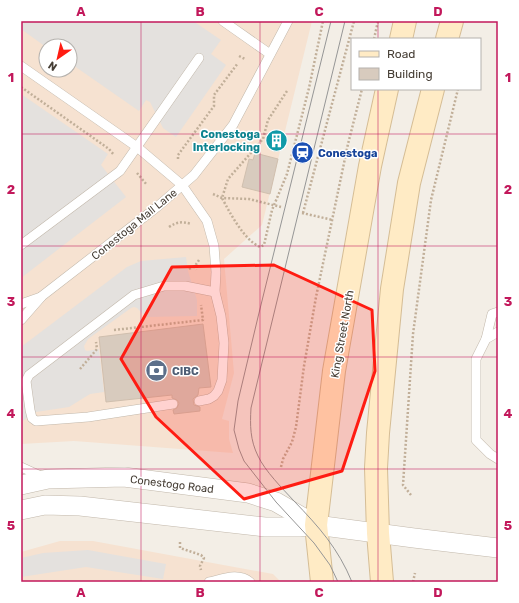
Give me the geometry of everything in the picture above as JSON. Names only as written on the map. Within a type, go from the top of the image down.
[{"type":"main road","points":[[401,38],[405,21]]},
{"type":"main road","points":[[447,38],[452,21]]},
{"type":"main road","name":"King Street North","points":[[322,582],[316,525],[334,371],[370,166],[387,90]]},
{"type":"main road","points":[[382,582],[378,533],[376,468],[392,289],[409,183],[433,90]]},
{"type":"street","name":"Conestogo Road","points":[[21,484],[48,479],[124,477],[248,493],[276,502],[316,525]]},
{"type":"street","name":"Conestogo Road","points":[[21,510],[45,505],[80,506],[265,527],[299,527],[316,525],[498,548]]},
{"type":"lane","points":[[223,21],[270,54]]},
{"type":"lane","points":[[199,401],[209,399],[218,391],[222,380],[224,343],[221,316],[215,292],[216,272],[214,246],[207,220],[182,185],[194,175],[233,125],[288,21]]},
{"type":"lane","points":[[21,244],[120,171],[199,58]]},
{"type":"lane","name":"Conestoga Mall Lane","points":[[21,66],[137,147],[182,185],[157,208],[42,296],[23,317]]},
{"type":"lane","points":[[173,404],[88,417],[36,421],[32,418],[30,410],[26,381],[29,375],[134,294],[164,286],[185,286],[215,292]]},
{"type":"lane","name":"Conestoga Mall Lane","points":[[21,304],[42,296]]},
{"type":"lane","points":[[498,312],[492,314],[486,339],[476,359],[476,440],[490,454],[498,459]]},
{"type":"lane","points":[[486,339],[498,332]]},
{"type":"lane","points":[[21,468],[48,479]]},
{"type":"lane","points":[[209,582],[232,576],[245,578],[250,582]]},
{"type":"path","points":[[287,91],[268,120],[263,139],[228,179],[222,198],[236,224],[256,245],[260,247],[264,245],[274,206],[287,174],[323,21]]},
{"type":"path","points":[[333,220],[303,213],[354,21]]},
{"type":"path","points":[[374,38],[378,21]]},
{"type":"path","points":[[239,56],[245,59]]},
{"type":"path","points":[[178,159],[178,155],[214,106],[214,95],[238,63]]},
{"type":"path","points":[[21,87],[109,148],[115,156]]},
{"type":"path","points":[[281,466],[292,442],[296,427],[304,366],[316,297],[348,144],[362,90]]},
{"type":"path","points":[[411,495],[403,485],[413,334],[430,200],[458,90]]},
{"type":"path","points":[[136,171],[147,186]]},
{"type":"path","points":[[212,194],[222,198],[248,199],[281,207]]},
{"type":"path","points":[[169,226],[181,220],[196,228]]},
{"type":"path","points":[[189,269],[195,266],[200,255]]},
{"type":"path","points":[[195,266],[196,270]]},
{"type":"path","points":[[111,330],[203,320],[200,300]]},
{"type":"path","points":[[80,369],[97,349],[95,337]]},
{"type":"path","points":[[180,542],[180,548],[201,555],[204,558],[200,566],[202,572]]},
{"type":"path","points":[[413,582],[415,573]]},
{"type":"highlighted area","points":[[274,265],[372,310],[375,371],[342,471],[244,499],[156,417],[121,359],[172,267]]},
{"type":"shaded area","points":[[21,21],[312,21],[262,225],[224,259],[234,373],[222,419],[229,421],[229,439],[233,453],[74,441],[21,444]]},
{"type":"shaded area","points":[[22,21],[193,21],[221,40],[211,54],[226,65],[176,137],[163,128],[150,102],[146,100],[139,111],[78,69],[78,38],[38,38],[38,41],[21,29]]},
{"type":"shaded area","points":[[21,94],[108,154],[101,165],[126,197],[21,278]]},
{"type":"shaded area","points":[[186,257],[188,271],[197,300],[197,316],[146,317],[137,308],[131,308],[88,339],[84,346],[85,350],[87,351],[99,349],[104,392],[90,394],[69,407],[36,412],[21,422],[21,347],[127,267],[141,261]]},
{"type":"shaded area","points":[[60,541],[93,541],[273,574],[281,582],[21,582],[21,552]]},
{"type":"shaded area","points":[[88,550],[166,564],[163,579],[86,567],[21,577],[21,558],[43,553]]},
{"type":"building","points":[[255,153],[278,159],[270,194],[242,187],[249,159],[253,160]]},
{"type":"building","name":"CIBC","points":[[203,324],[211,387],[199,388],[198,395],[193,399],[194,405],[200,407],[200,411],[174,414],[173,410],[177,408],[179,403],[177,400],[172,398],[172,395],[106,402],[99,337]]},
{"type":"tram line","points":[[331,21],[238,401],[234,430],[244,461],[276,502],[314,543],[330,565],[338,582]]},
{"type":"tram line","points":[[345,21],[251,408],[251,432],[255,450],[265,468],[327,538],[341,559],[352,582]]},
{"type":"place","name":"Conestoga Interlocking","points":[[276,140]]},
{"type":"place","name":"Conestoga","points":[[302,153]]},
{"type":"place","name":"CIBC","points":[[156,371]]}]
